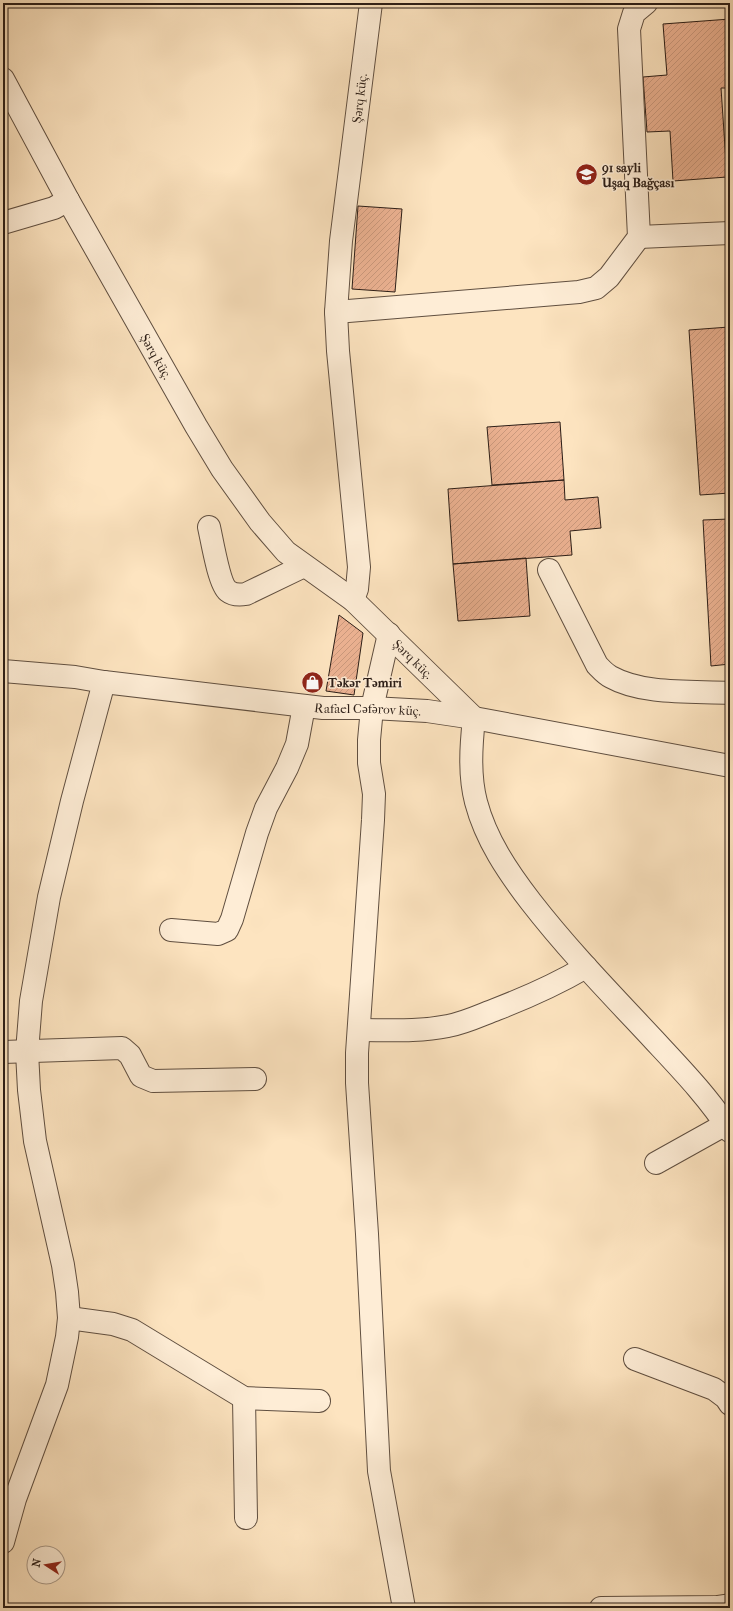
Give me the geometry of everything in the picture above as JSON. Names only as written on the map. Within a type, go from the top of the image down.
[{"type":"street","name":"Şərq küç.","points":[[353,600],[357,589],[359,567],[338,351],[336,312],[341,241],[371,3]]},
{"type":"street","points":[[336,312],[579,292],[596,288],[609,277],[639,237],[629,29],[634,13],[646,3]]},
{"type":"street","name":"Şərq küç.","points":[[3,79],[68,200],[192,419],[222,469],[260,522],[286,552],[353,600],[474,718]]},
{"type":"street","points":[[3,223],[54,208],[68,200]]},
{"type":"street","points":[[639,237],[730,233]]},
{"type":"street","points":[[209,527],[222,583],[228,591],[237,595],[246,594],[304,566]]},
{"type":"street","points":[[549,570],[597,665],[609,676],[629,686],[650,689],[730,693]]},
{"type":"street","points":[[389,634],[372,708],[369,740],[369,763],[374,794],[357,1053],[357,1083],[367,1234],[379,1471],[404,1608]]},
{"type":"street","name":"Rafael Cəfərov küç.","points":[[3,671],[68,676],[104,682],[323,708],[372,708],[427,711],[474,718],[730,766]]},
{"type":"street","points":[[3,1542],[15,1499],[57,1385],[64,1358],[70,1318],[63,1265],[35,1141],[29,1090],[27,1052],[31,1001],[49,897],[72,801],[104,682]]},
{"type":"street","points":[[171,930],[218,934],[227,930],[232,919],[257,833],[266,808],[287,768],[297,744],[304,706]]},
{"type":"street","points":[[474,718],[471,752],[472,778],[476,802],[492,844],[510,875],[550,928],[697,1087],[728,1128],[656,1163]]},
{"type":"street","points":[[359,1030],[427,1030],[456,1024],[476,1018],[556,984],[586,967]]},
{"type":"street","points":[[3,1052],[122,1048],[130,1055],[141,1076],[153,1081],[255,1079]]},
{"type":"street","points":[[70,1318],[113,1324],[132,1330],[244,1398],[319,1401]]},
{"type":"street","points":[[635,1359],[714,1389],[726,1398],[730,1404]]},
{"type":"street","points":[[244,1398],[246,1518]]},
{"type":"street","points":[[601,1608],[717,1607],[730,1605]]},
{"type":"building","points":[[730,19],[730,88],[721,88],[727,177],[673,181],[670,131],[647,132],[643,77],[667,75],[663,24]]},
{"type":"building","points":[[358,206],[402,209],[395,292],[352,289]]},
{"type":"building","points":[[729,327],[730,493],[700,495],[689,330]]},
{"type":"building","points":[[560,422],[564,480],[492,485],[487,427]]},
{"type":"building","points":[[564,480],[565,500],[598,497],[601,528],[570,531],[572,555],[453,564],[448,489]]},
{"type":"building","points":[[730,519],[730,664],[711,666],[703,520]]},
{"type":"building","points":[[526,558],[530,616],[458,621],[453,564]]},
{"type":"building","points":[[339,615],[363,633],[354,695],[326,691]]},
{"type":"place","name":"91 sayli Uşaq Bağçası","points":[[587,174]]},
{"type":"place","name":"Təkər Təmiri","points":[[312,682]]}]
